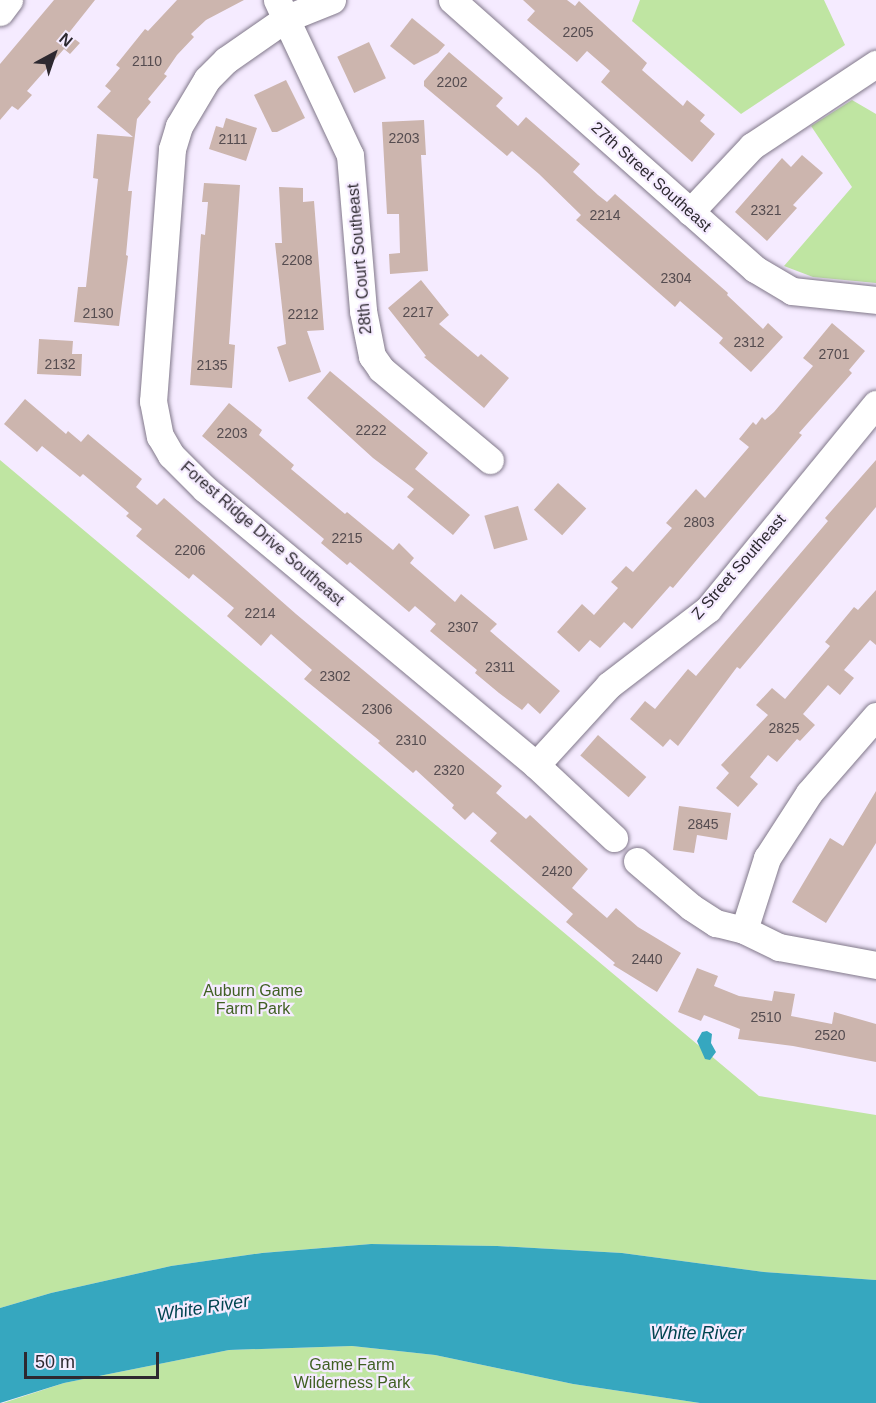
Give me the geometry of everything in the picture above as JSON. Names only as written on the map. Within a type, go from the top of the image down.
[{"type":"street","points":[[0,12],[9,0]]},
{"type":"street","points":[[281,9],[332,0]]},
{"type":"street","name":"27th Street Southeast","points":[[466,4],[690,212],[755,268],[792,291],[876,300]]},
{"type":"street","name":"28th Court Southeast","points":[[281,9],[350,155],[363,311],[372,356],[381,369],[490,460]]},
{"type":"street","name":"Forest Ridge Drive Southeast","points":[[281,9],[207,78],[191,101],[174,141],[153,402],[160,436],[171,455],[205,489],[536,765],[614,838]]},
{"type":"street","points":[[690,212],[752,146],[876,63]]},
{"type":"street","name":"Z Street Southeast","points":[[536,765],[609,685],[708,609],[876,404]]},
{"type":"street","points":[[744,930],[767,858],[809,793],[876,716]]},
{"type":"street","points":[[637,861],[692,908],[716,923],[744,930],[779,947],[876,965]]},
{"type":"green space","points":[[640,0],[824,0],[845,45],[741,114],[632,21]]},
{"type":"green space","points":[[852,100],[876,114],[876,283],[813,277],[784,266],[852,187],[811,126]]},
{"type":"green space","name":"Auburn Game Farm Park","points":[[0,460],[759,1096],[876,1115],[876,1280],[764,1272],[622,1253],[497,1246],[371,1244],[262,1253],[171,1266],[51,1293],[0,1308]]},
{"type":"green space","name":"Game Farm Wilderness Park","points":[[352,1346],[435,1355],[573,1384],[700,1403],[3,1403],[64,1383],[229,1350]]},
{"type":"water","points":[[707,1031],[712,1034],[711,1043],[716,1052],[710,1060],[705,1059],[697,1041],[702,1032]]},
{"type":"water","name":"White River","points":[[371,1244],[497,1246],[622,1253],[764,1272],[876,1280],[876,1403],[700,1403],[573,1384],[435,1355],[352,1346],[229,1350],[64,1383],[0,1403],[0,1308],[51,1293],[171,1266],[262,1253]]},
{"type":"building","points":[[54,0],[95,0],[68,34],[80,43],[70,54],[64,49],[27,91],[32,95],[18,110],[12,106],[0,120],[0,64]]},
{"type":"building","points":[[177,0],[244,0],[206,20],[191,34],[194,37],[177,55],[164,74],[167,76],[148,99],[151,102],[137,119],[128,191],[132,191],[126,255],[128,256],[119,326],[74,322],[78,287],[86,287],[98,179],[93,178],[97,134],[133,137],[97,107],[111,91],[105,86],[120,68],[116,65],[145,29],[148,31]]},
{"type":"building","points":[[523,0],[567,0],[575,6],[579,1],[647,63],[642,70],[683,106],[687,100],[705,115],[700,121],[715,134],[692,162],[601,82],[610,71],[587,51],[577,62],[527,20],[535,11]]},
{"type":"building","points":[[412,18],[445,45],[438,53],[414,65],[390,46]]},
{"type":"building","points":[[369,42],[386,78],[354,93],[337,57]]},
{"type":"building","points":[[449,52],[503,98],[496,106],[518,126],[526,117],[580,164],[573,172],[598,195],[607,202],[615,194],[728,293],[727,295],[763,329],[768,323],[783,337],[751,372],[719,343],[723,338],[680,301],[675,307],[576,220],[581,215],[539,174],[512,151],[507,156],[424,86],[424,81]]},
{"type":"building","points":[[286,80],[305,118],[277,132],[272,132],[254,95]]},
{"type":"building","points":[[226,118],[257,128],[246,161],[209,149],[216,126],[223,128]]},
{"type":"building","points":[[424,120],[426,155],[421,155],[428,271],[390,274],[389,254],[400,253],[399,214],[387,214],[382,122]]},
{"type":"building","points":[[802,155],[823,173],[793,205],[797,208],[767,241],[735,212],[782,158],[791,167]]},
{"type":"building","points":[[204,183],[240,185],[229,344],[235,345],[232,388],[190,385],[201,234],[205,235],[208,202],[202,202]]},
{"type":"building","points":[[279,187],[303,188],[303,202],[314,201],[324,330],[307,331],[321,372],[289,382],[277,347],[286,344],[275,243],[282,243]]},
{"type":"building","points":[[421,280],[449,315],[439,324],[478,357],[481,354],[509,378],[484,408],[424,357],[426,356],[388,308]]},
{"type":"building","points":[[832,323],[865,351],[849,370],[852,373],[799,433],[802,435],[673,588],[670,586],[632,629],[624,622],[600,648],[590,640],[579,652],[557,632],[582,604],[594,615],[618,588],[611,582],[626,566],[633,572],[672,528],[666,523],[696,489],[705,498],[749,447],[739,439],[753,422],[756,425],[762,417],[765,420],[774,412],[813,366],[803,358]]},
{"type":"building","points":[[39,339],[73,341],[72,354],[82,354],[81,376],[37,374]]},
{"type":"building","points":[[330,371],[428,453],[415,469],[470,515],[453,535],[407,497],[414,489],[373,458],[307,398]]},
{"type":"building","points":[[25,399],[66,434],[68,431],[81,442],[88,434],[142,479],[136,487],[157,505],[164,498],[296,614],[502,786],[496,793],[526,819],[530,815],[588,869],[572,888],[607,918],[616,908],[638,927],[681,953],[657,992],[613,965],[615,963],[566,922],[573,914],[490,841],[497,833],[473,812],[465,820],[452,808],[454,805],[416,770],[413,773],[378,743],[380,741],[304,679],[312,670],[271,634],[261,646],[227,616],[234,608],[193,574],[189,579],[136,536],[142,529],[126,516],[129,513],[83,474],[80,477],[42,446],[37,452],[4,424]]},
{"type":"building","points":[[229,403],[262,430],[259,435],[294,465],[291,469],[345,514],[347,512],[393,550],[399,543],[414,558],[410,563],[455,602],[461,594],[497,624],[490,631],[560,691],[540,714],[528,703],[522,710],[499,693],[475,673],[477,670],[430,631],[436,624],[415,606],[409,612],[350,562],[347,565],[321,543],[324,539],[202,436]]},
{"type":"building","points":[[876,460],[876,507],[740,669],[737,667],[678,746],[670,739],[663,747],[630,719],[645,701],[655,709],[688,669],[696,676],[828,521],[825,518]]},
{"type":"building","points":[[558,483],[586,508],[562,535],[534,510]]},
{"type":"building","points":[[518,506],[528,540],[494,549],[484,516]]},
{"type":"building","points":[[876,590],[876,645],[870,640],[844,670],[854,678],[840,695],[828,685],[803,714],[815,725],[800,741],[797,739],[777,762],[768,755],[750,777],[758,784],[738,807],[716,788],[729,773],[721,765],[768,715],[756,705],[772,688],[785,699],[830,646],[825,642],[854,607],[858,610]]},
{"type":"building","points":[[598,735],[646,777],[629,797],[580,755]]},
{"type":"building","points":[[876,791],[876,843],[826,923],[792,902],[830,838],[843,846]]},
{"type":"building","points":[[679,806],[731,813],[727,840],[697,835],[694,853],[673,850]]},
{"type":"building","points":[[697,968],[718,976],[714,986],[739,996],[772,1001],[774,991],[795,994],[791,1016],[832,1024],[834,1012],[876,1024],[876,1062],[793,1046],[738,1039],[740,1029],[704,1015],[701,1021],[678,1012]]}]
